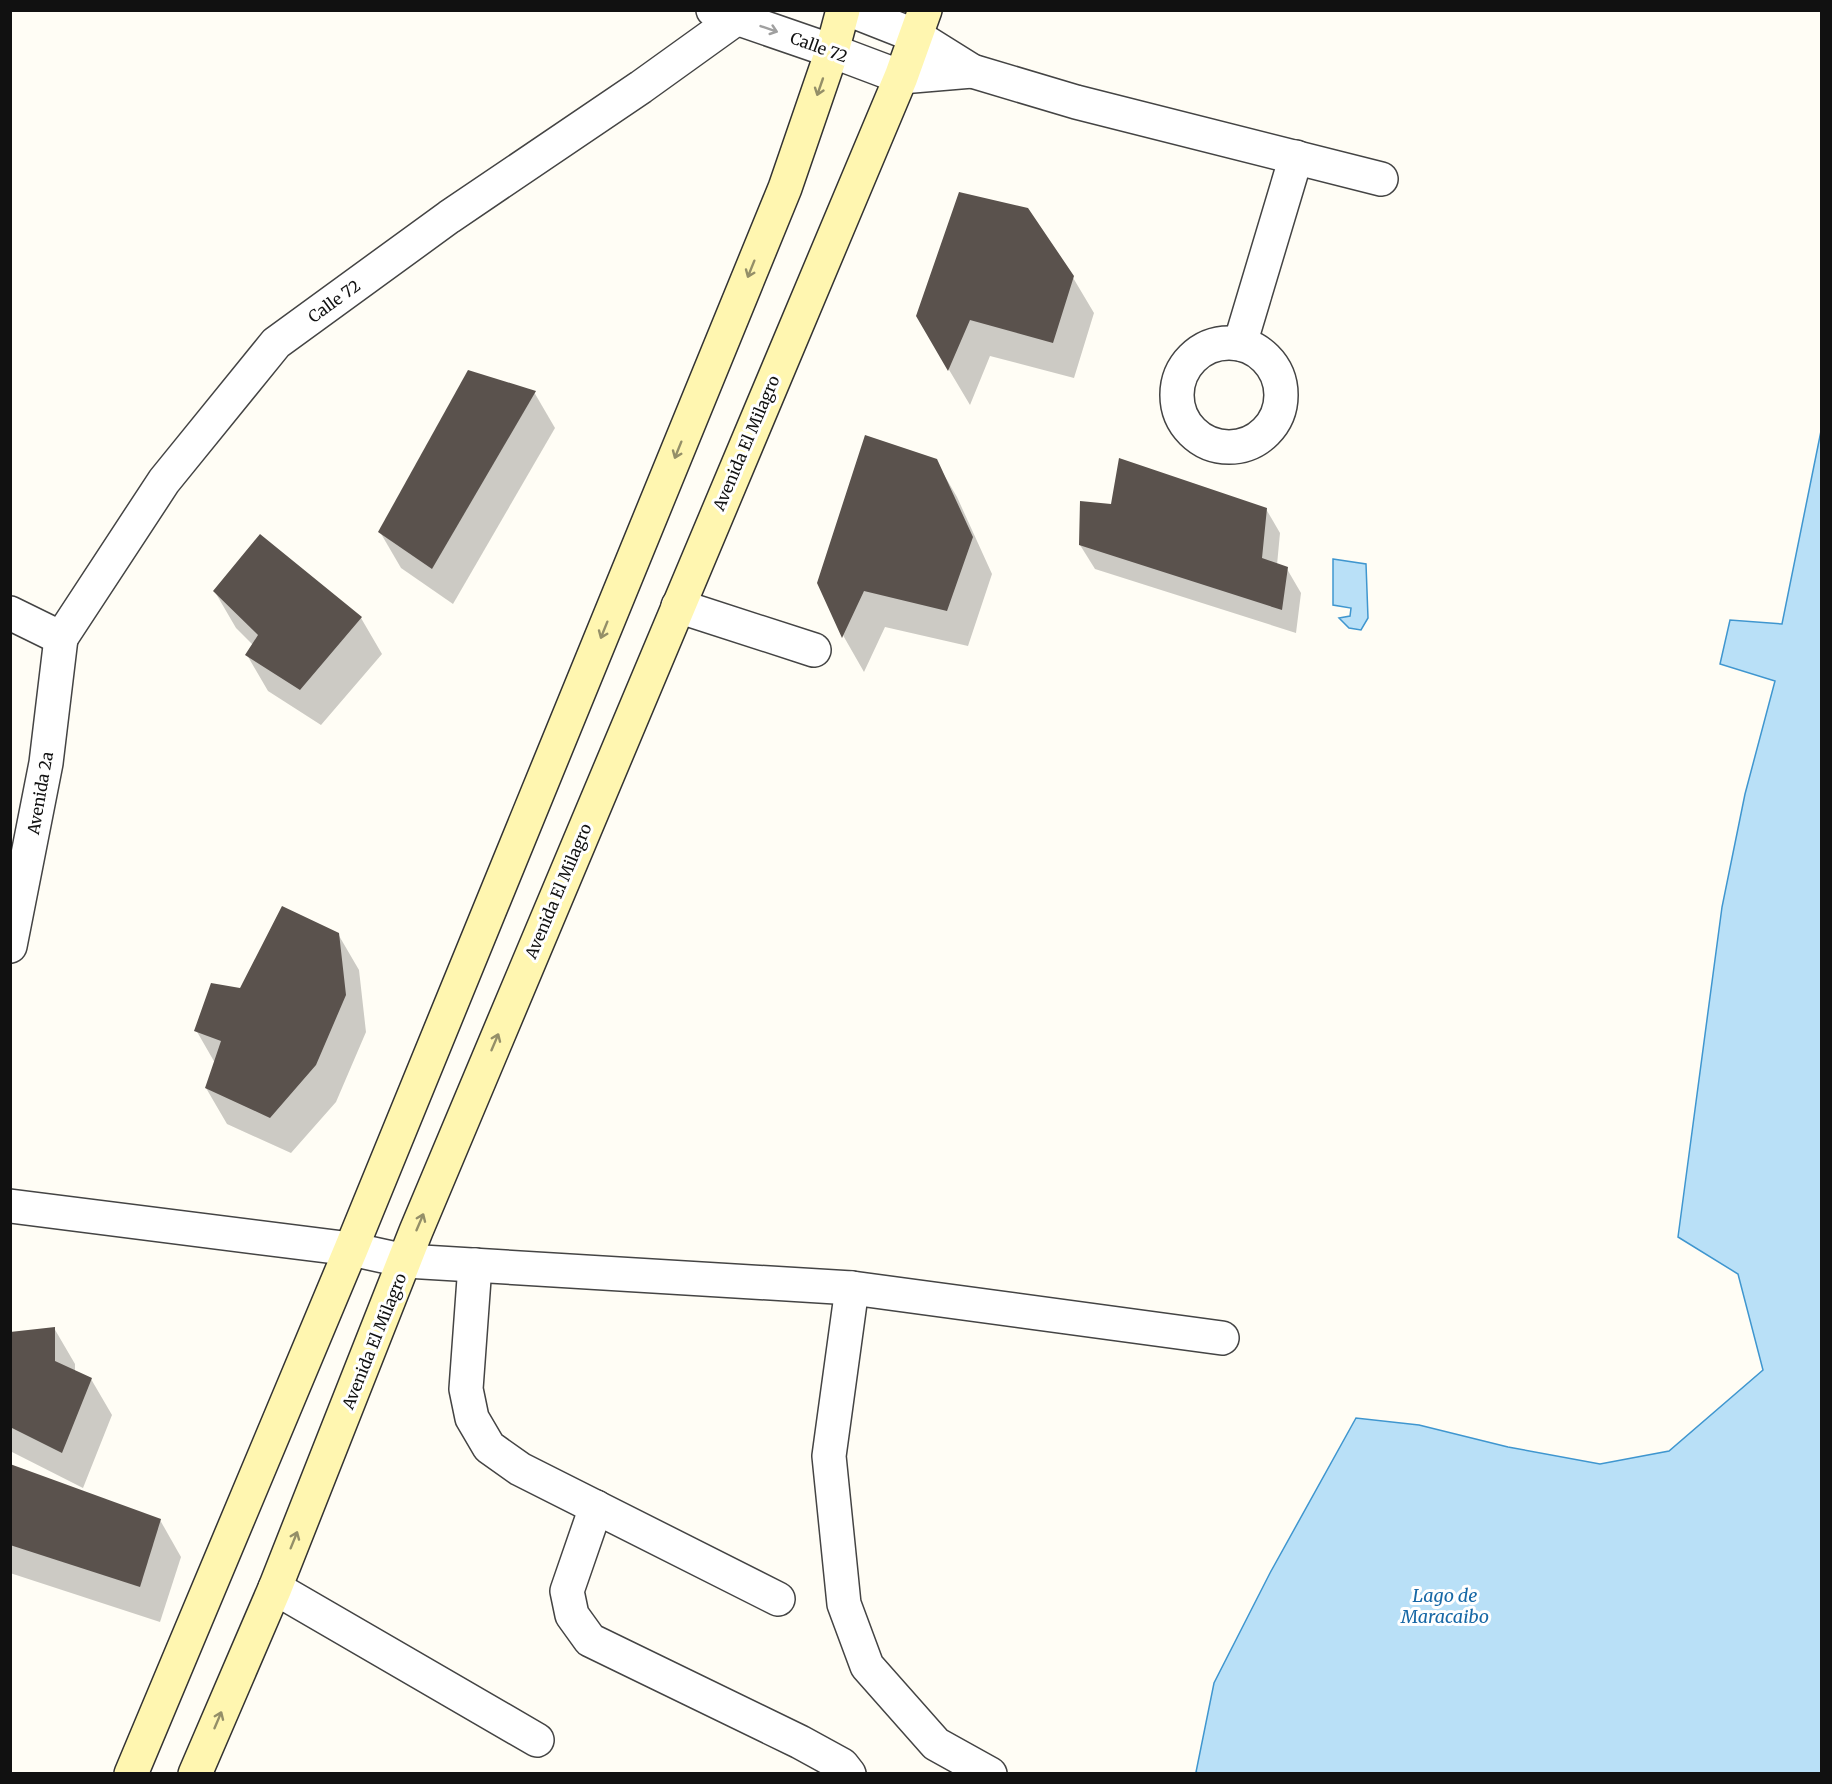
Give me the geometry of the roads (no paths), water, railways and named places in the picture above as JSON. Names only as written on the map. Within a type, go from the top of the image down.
[{"type":"main road","points":[[131,1773],[351,1249],[785,188],[832,51],[843,10]]},
{"type":"main road","name":"Avenida El Milagro","points":[[195,1773],[275,1588],[421,1220],[901,77],[920,23]]},
{"type":"street","points":[[850,10],[920,23],[972,71]]},
{"type":"street","name":"Calle 72","points":[[61,638],[164,481],[276,343],[449,217],[641,87],[725,14],[901,77]]},
{"type":"street","points":[[901,77],[972,71],[1076,102],[1381,179]]},
{"type":"street","points":[[1240,344],[1296,157]]},
{"type":"street","points":[[678,606],[814,650]]},
{"type":"street","points":[[10,613],[61,638]]},
{"type":"street","name":"Avenida 2a","points":[[10,946],[46,763],[61,638]]},
{"type":"street","points":[[10,1206],[351,1249],[406,1261],[852,1288],[1222,1338]]},
{"type":"street","points":[[475,1265],[466,1389],[472,1418],[489,1447],[520,1469],[778,1599]]},
{"type":"street","points":[[852,1288],[829,1456],[844,1604],[867,1666],[936,1744],[990,1773]]},
{"type":"street","points":[[596,1507],[567,1592],[572,1615],[590,1640],[800,1742],[842,1765],[849,1773]]},
{"type":"street","points":[[275,1588],[537,1740]]},
{"type":"water","name":"Lago de Maracaibo","points":[[1821,431],[1821,1773],[1198,1773],[1196,1772],[1214,1683],[1270,1573],[1356,1418],[1419,1425],[1508,1447],[1600,1464],[1669,1451],[1763,1370],[1738,1274],[1678,1237],[1722,907],[1745,794],[1775,681],[1720,664],[1730,620],[1782,624]]},
{"type":"water","points":[[1333,559],[1366,564],[1368,618],[1361,630],[1349,628],[1339,618],[1350,616],[1351,608],[1333,605]]}]
